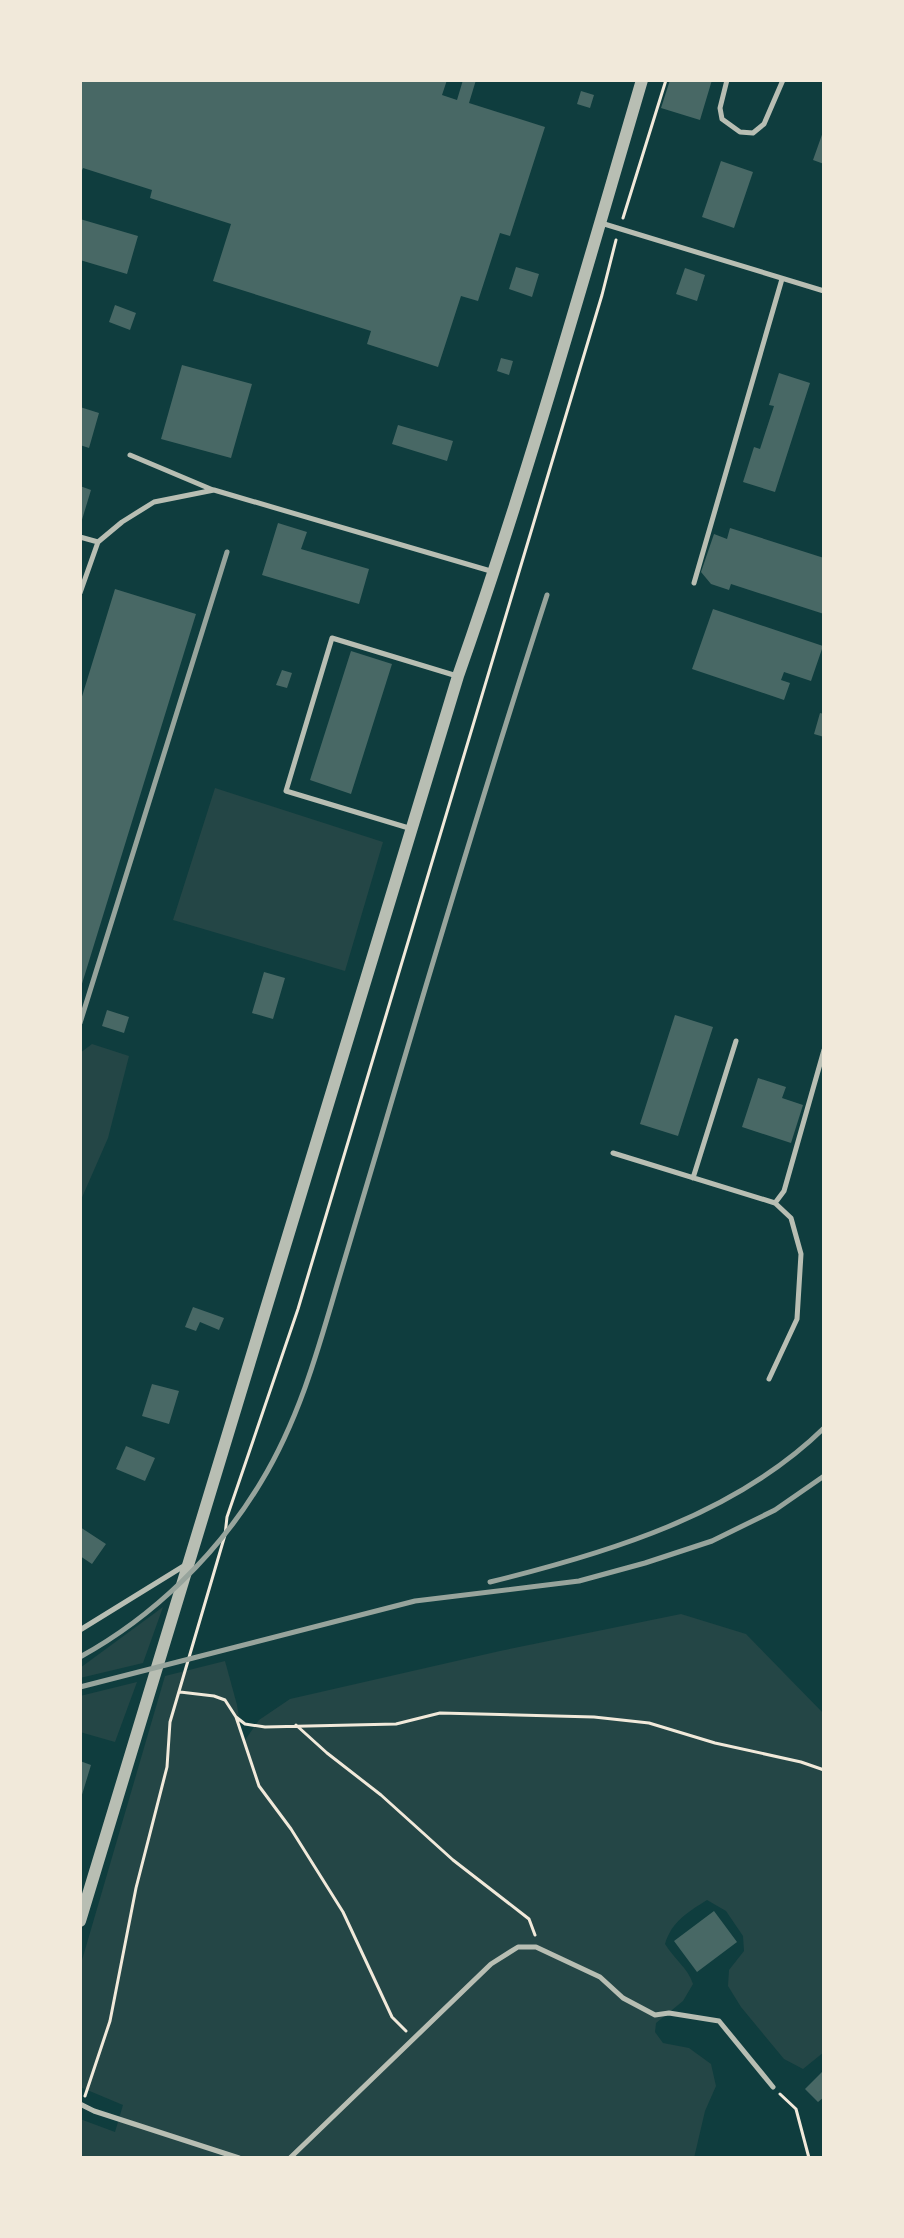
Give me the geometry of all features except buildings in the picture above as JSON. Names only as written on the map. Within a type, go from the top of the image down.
[{"type":"street","points":[[80,1921],[458,676],[495,572],[642,80]]},
{"type":"lane","points":[[727,80],[720,108],[722,119],[740,132],[753,133],[764,124],[783,80]]},
{"type":"lane","points":[[600,222],[824,291]]},
{"type":"lane","points":[[694,583],[782,279]]},
{"type":"lane","points":[[130,455],[214,490],[495,572]]},
{"type":"lane","points":[[80,593],[98,542],[122,522],[154,502],[214,490]]},
{"type":"lane","points":[[80,537],[98,542]]},
{"type":"lane","points":[[412,829],[286,791],[332,638],[458,676]]},
{"type":"lane","points":[[693,1178],[736,1041]]},
{"type":"lane","points":[[775,1203],[784,1191],[824,1050]]},
{"type":"lane","points":[[613,1153],[775,1203],[791,1218],[801,1254],[797,1319],[769,1379]]},
{"type":"lane","points":[[80,1630],[191,1561]]},
{"type":"lane","points":[[290,2158],[491,1964],[518,1947],[536,1947],[600,1977],[623,1998],[655,2015],[669,2013],[719,2021],[773,2087]]},
{"type":"lane","points":[[81,2104],[94,2111],[239,2158]]},
{"type":"path","points":[[81,2104],[110,2021],[136,1888],[167,1767],[170,1722],[225,1535],[227,1517],[298,1309],[666,80]]},
{"type":"path","points":[[180,1692],[225,1700],[236,1717],[259,1786],[291,1829],[343,1912],[392,2017],[414,2039]]},
{"type":"path","points":[[236,1717],[245,1724],[265,1727],[396,1724],[440,1713],[594,1717],[649,1723],[824,1770]]},
{"type":"path","points":[[296,1725],[453,1860],[529,1919],[536,1947]]},
{"type":"path","points":[[773,2087],[796,2109],[809,2158]]},
{"type":"shaded area","points":[[215,788],[383,842],[345,971],[173,920]]},
{"type":"shaded area","points":[[92,1044],[129,1056],[108,1138],[80,1202],[80,1053]]},
{"type":"shaded area","points":[[163,1607],[143,1663],[80,1678],[80,1668]]},
{"type":"shaded area","points":[[681,1614],[746,1634],[824,1714],[824,2052],[803,2069],[784,2059],[741,2007],[728,1986],[729,1970],[744,1951],[743,1936],[726,1911],[707,1900],[682,1918],[668,1936],[665,1944],[693,1984],[683,2001],[656,2023],[655,2032],[663,2043],[689,2048],[711,2064],[716,2086],[705,2111],[694,2158],[80,2158],[80,2119],[115,2132],[123,2105],[80,2087],[80,1967],[165,1676],[225,1661],[243,1743],[259,1720],[290,1699]]},
{"type":"shaded area","points":[[137,1682],[115,1742],[80,1732],[80,1696]]},
{"type":"railway","points":[[80,1023],[227,552]]},
{"type":"railway","points":[[80,1657],[133,1623],[182,1582],[244,1509],[286,1435],[322,1336],[547,595]]},
{"type":"railway","points":[[490,1582],[579,1558],[668,1527],[751,1485],[824,1428]]},
{"type":"railway","points":[[80,1687],[415,1601],[579,1581],[645,1563],[712,1541],[775,1510],[824,1476]]}]
